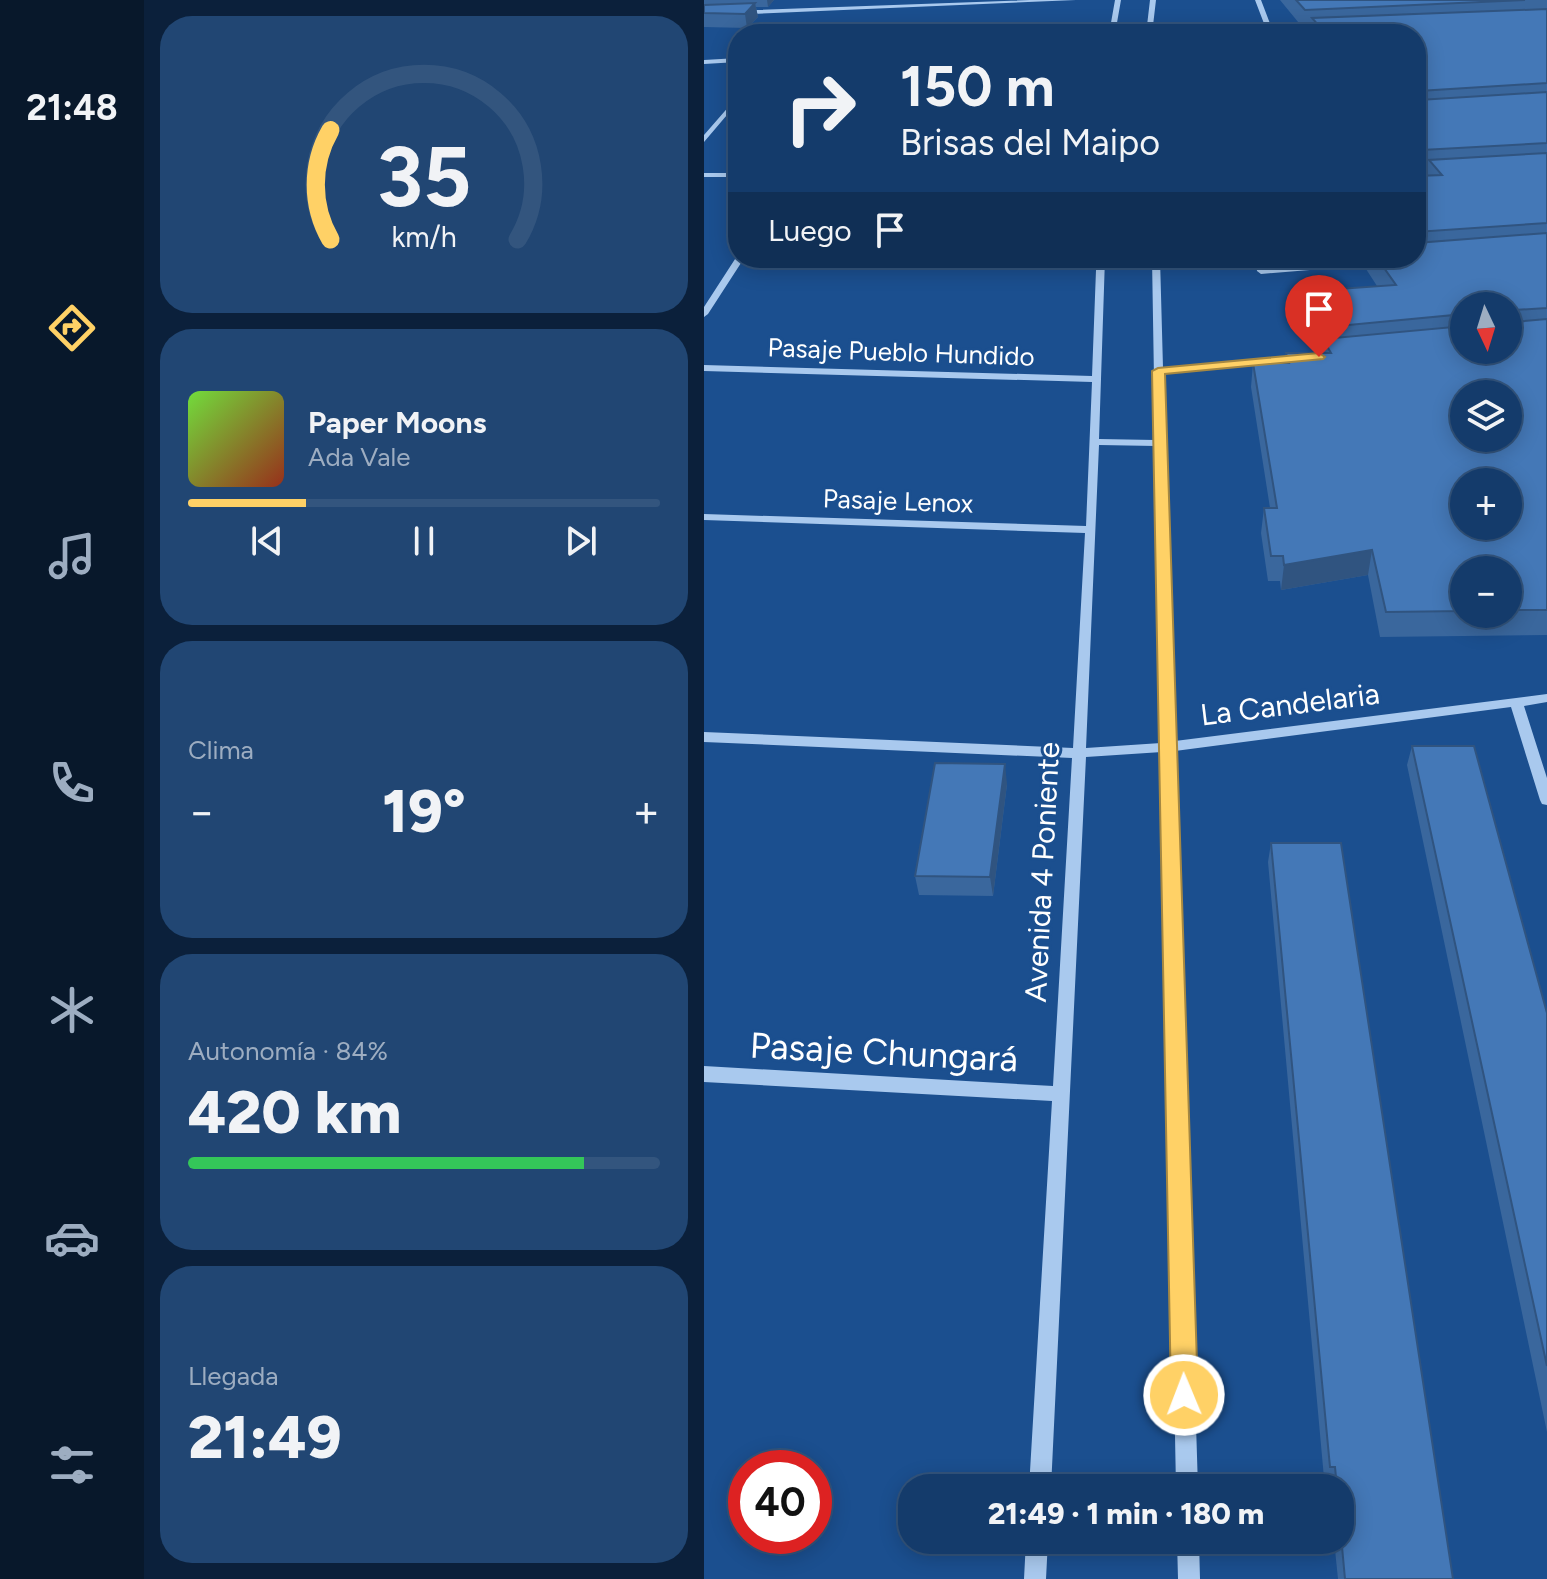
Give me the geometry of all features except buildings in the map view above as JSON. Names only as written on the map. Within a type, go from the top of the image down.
[{"type":"street","points":[[704,14],[1073,0]]},
{"type":"street","points":[[1114,24],[1118,0]]},
{"type":"street","points":[[1150,24],[1153,0]]},
{"type":"street","points":[[1258,0],[1267,24]]},
{"type":"street","points":[[704,62],[728,61]]},
{"type":"street","points":[[704,140],[728,110]]},
{"type":"street","points":[[1426,176],[1460,174]]},
{"type":"street","points":[[704,175],[728,175]]},
{"type":"street","points":[[704,314],[734,268]]},
{"type":"street","name":"Avenida 4 Poniente","points":[[1041,1474],[1091,530],[1100,268]]},
{"type":"street","points":[[1156,268],[1187,1474]]},
{"type":"street","points":[[1261,268],[1261,271],[1301,268]]},
{"type":"street","points":[[1158,371],[1310,357]]},
{"type":"street","name":"Pasaje Pueblo Hundido","points":[[704,368],[1096,379]]},
{"type":"street","points":[[1095,442],[1161,443]]},
{"type":"street","name":"Pasaje Lenox","points":[[704,517],[1091,530]]},
{"type":"street","name":"La Candelaria","points":[[704,737],[1078,753],[1168,747],[1547,698]]},
{"type":"street","points":[[1516,702],[1547,800]]},
{"type":"street","name":"Pasaje Chungará","points":[[704,1074],[1061,1094]]},
{"type":"street","points":[[1035,1579],[1036,1554]]},
{"type":"street","points":[[1188,1554],[1189,1579]]},
{"type":"route","points":[[1184,1395],[1158,371],[1319,357]]}]
